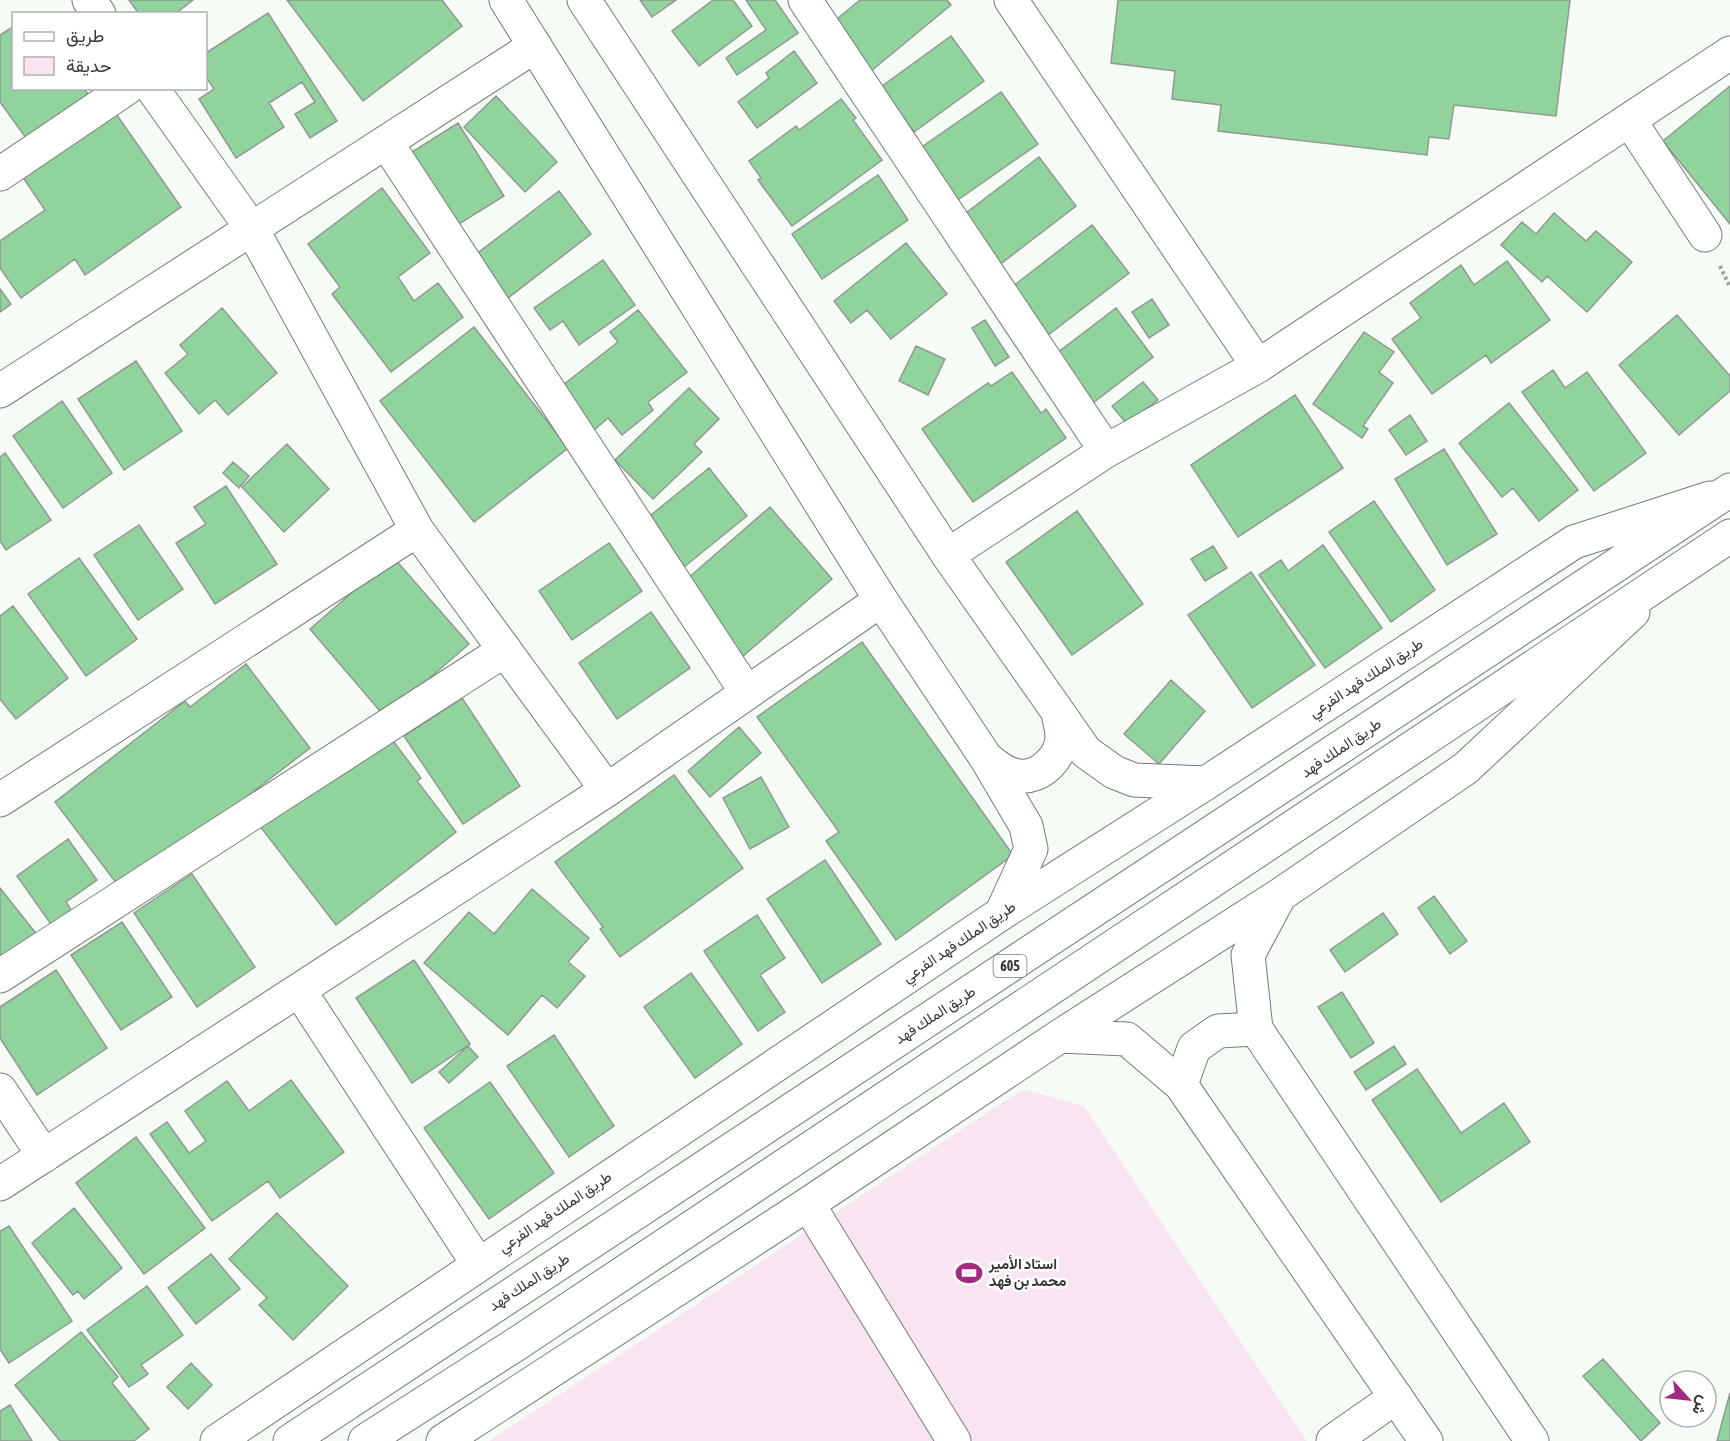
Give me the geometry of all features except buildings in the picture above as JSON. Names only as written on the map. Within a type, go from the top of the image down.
[{"type":"main road","points":[[506,0],[881,600],[986,758],[1026,826],[1031,849],[1002,913]]},
{"type":"main road","points":[[584,0],[948,555],[1086,752],[1114,772],[1134,780],[1206,783]]},
{"type":"main road","points":[[805,0],[1106,452]]},
{"type":"main road","points":[[1011,0],[1258,366]]},
{"type":"main road","points":[[0,391],[535,46]]},
{"type":"main road","points":[[948,555],[1106,452],[1258,366],[1630,122],[1730,53]]},
{"type":"main road","points":[[0,174],[125,90]]},
{"type":"main road","points":[[153,90],[252,229],[417,530],[608,790]]},
{"type":"main road","points":[[1630,122],[1705,235]]},
{"type":"main road","points":[[386,142],[747,693]]},
{"type":"main road","name":"طريق الملك فهد الفرعي","points":[[217,1441],[1002,913],[1206,783],[1574,542],[1728,491]]},
{"type":"main road","name":"طريق الملك فهد","points":[[290,1441],[1728,491]]},
{"type":"main road","points":[[0,800],[417,530]]},
{"type":"main road","name":"605","points":[[365,1441],[518,1343],[1730,536]]},
{"type":"main road","points":[[443,1441],[808,1204],[1060,1036],[1280,895],[1466,768],[1679,569]]},
{"type":"main road","points":[[0,1184],[608,790],[881,600]]},
{"type":"main road","points":[[0,976],[505,650]]},
{"type":"main road","points":[[986,758],[1005,772],[1019,776],[1033,775],[1048,766],[1058,752],[1062,737],[1058,713]]},
{"type":"main road","points":[[1280,895],[1248,955],[1256,1029],[1532,1441]]},
{"type":"main road","points":[[300,990],[478,1264]]},
{"type":"main road","points":[[1181,1085],[1194,1047],[1218,1031],[1256,1029]]},
{"type":"main road","points":[[1060,1036],[1127,1039],[1181,1085],[1426,1441]]},
{"type":"main road","points":[[0,1090],[44,1156]]},
{"type":"main road","points":[[808,1204],[954,1441]]},
{"type":"main road","points":[[1333,1441],[1396,1397]]},
{"type":"green space","name":"استاد الأمير محمد بن فهد","points":[[1023,1089],[1084,1106],[1307,1441],[489,1441]]},
{"type":"place","name":"استاد الأمير محمد بن فهد","points":[[969,1273]]}]
